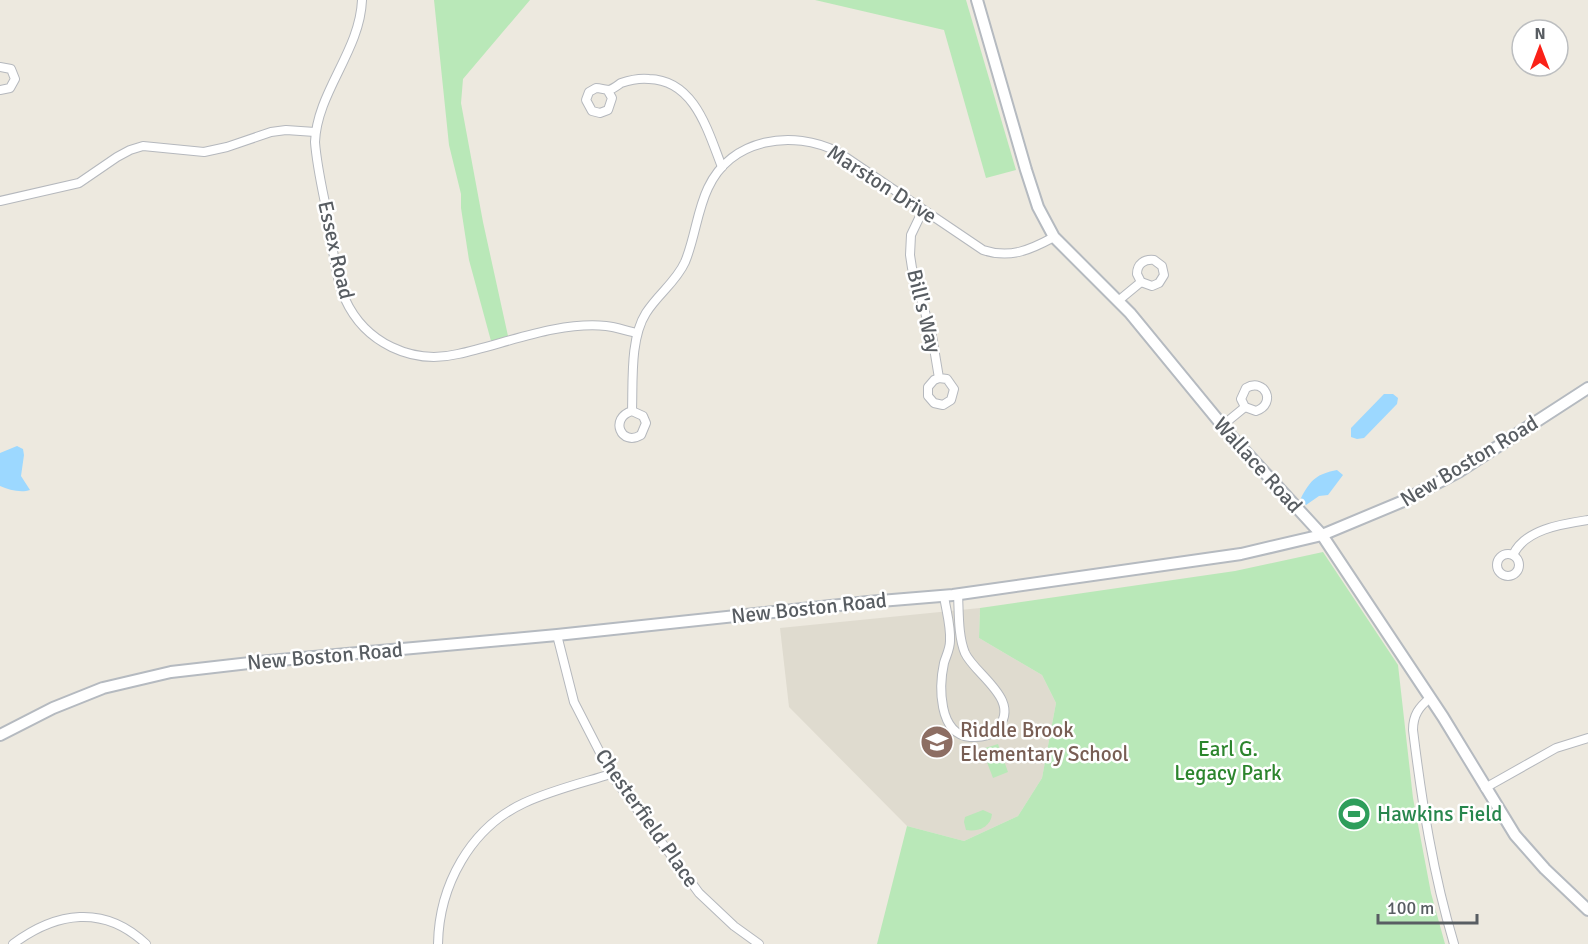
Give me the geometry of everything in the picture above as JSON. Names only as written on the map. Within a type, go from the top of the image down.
[{"type":"street","name":"Essex Road","points":[[362,0],[360,17],[353,39],[323,107],[315,132],[315,152],[339,282],[351,311],[360,323],[382,343],[410,355],[426,358],[457,354],[569,327],[608,326],[637,333]]},
{"type":"street","name":"Wallace Road","points":[[977,0],[1038,207],[1054,237],[1118,301],[1222,425],[1322,535],[1430,698],[1502,816],[1529,852],[1588,910]]},
{"type":"street","points":[[0,67],[11,69],[15,79],[10,88],[0,90]]},
{"type":"street","points":[[608,91],[629,81],[649,79],[660,80],[679,89],[693,102],[701,115],[722,167]]},
{"type":"street","points":[[0,201],[79,183],[117,157],[143,146],[196,152],[212,151],[271,132],[294,130],[315,132]]},
{"type":"street","name":"Marston Drive","points":[[632,411],[637,333],[646,314],[677,277],[683,265],[708,187],[722,167],[742,151],[764,142],[790,139],[813,142],[838,152],[974,245],[995,254],[1017,253],[1054,237]]},
{"type":"street","name":"Bill's Way","points":[[923,210],[911,235],[910,255],[933,343],[939,378]]},
{"type":"street","points":[[1118,301],[1140,282]]},
{"type":"street","name":"New Boston Road","points":[[0,735],[53,708],[103,688],[171,672],[944,596],[1241,554],[1322,535],[1378,513],[1440,482],[1588,388]]},
{"type":"street","points":[[1222,425],[1245,407]]},
{"type":"street","points":[[1513,555],[1522,542],[1544,530],[1588,520]]},
{"type":"street","points":[[944,596],[950,638],[943,674],[942,694],[945,712],[951,726],[958,734],[972,737],[986,736],[998,728],[1003,706],[992,684],[966,654],[962,644],[958,594]]},
{"type":"street","name":"Chesterfield Place","points":[[557,635],[574,702],[612,774],[699,893],[734,926],[759,944]]},
{"type":"street","points":[[1430,698],[1416,714],[1413,730],[1439,893],[1454,944]]},
{"type":"street","points":[[1485,788],[1557,748],[1588,738]]},
{"type":"street","points":[[438,944],[440,918],[447,888],[469,848],[485,831],[502,816],[522,804],[543,795],[612,774]]},
{"type":"street","points":[[13,944],[51,922],[84,917],[116,924],[135,934],[146,944]]},
{"type":"shaded area","name":"Riddle Brook Elementary School","points":[[980,608],[979,638],[1042,675],[1056,703],[1042,778],[1018,816],[964,841],[907,826],[789,707],[780,628]]},
{"type":"green space","points":[[434,0],[530,0],[463,79],[461,103],[483,222],[508,336],[491,341],[469,260],[461,194],[449,145]]},
{"type":"green space","points":[[815,0],[966,0],[1016,170],[986,178],[944,30]]},
{"type":"green space","name":"Earl G. Legacy Park","points":[[1323,552],[1398,665],[1413,798],[1431,893],[1445,944],[877,944],[907,826],[964,841],[1018,816],[1042,778],[1056,703],[1042,675],[979,638],[980,608],[1235,571]]},
{"type":"green space","points":[[998,744],[1008,772],[993,778],[982,749]]},
{"type":"green space","points":[[983,810],[992,814],[989,822],[979,829],[966,830],[965,817]]},
{"type":"water","points":[[1384,394],[1393,394],[1398,398],[1397,404],[1364,438],[1351,437],[1351,428]]},
{"type":"water","points":[[17,446],[23,449],[21,476],[30,490],[15,491],[0,486],[0,453]]},
{"type":"water","points":[[1337,470],[1343,475],[1328,495],[1319,496],[1306,505],[1301,498],[1308,486],[1324,473]]},
{"type":"place","name":"Riddle Brook Elementary School","points":[[937,742]]},
{"type":"place","name":"Hawkins Field","points":[[1354,814]]}]
